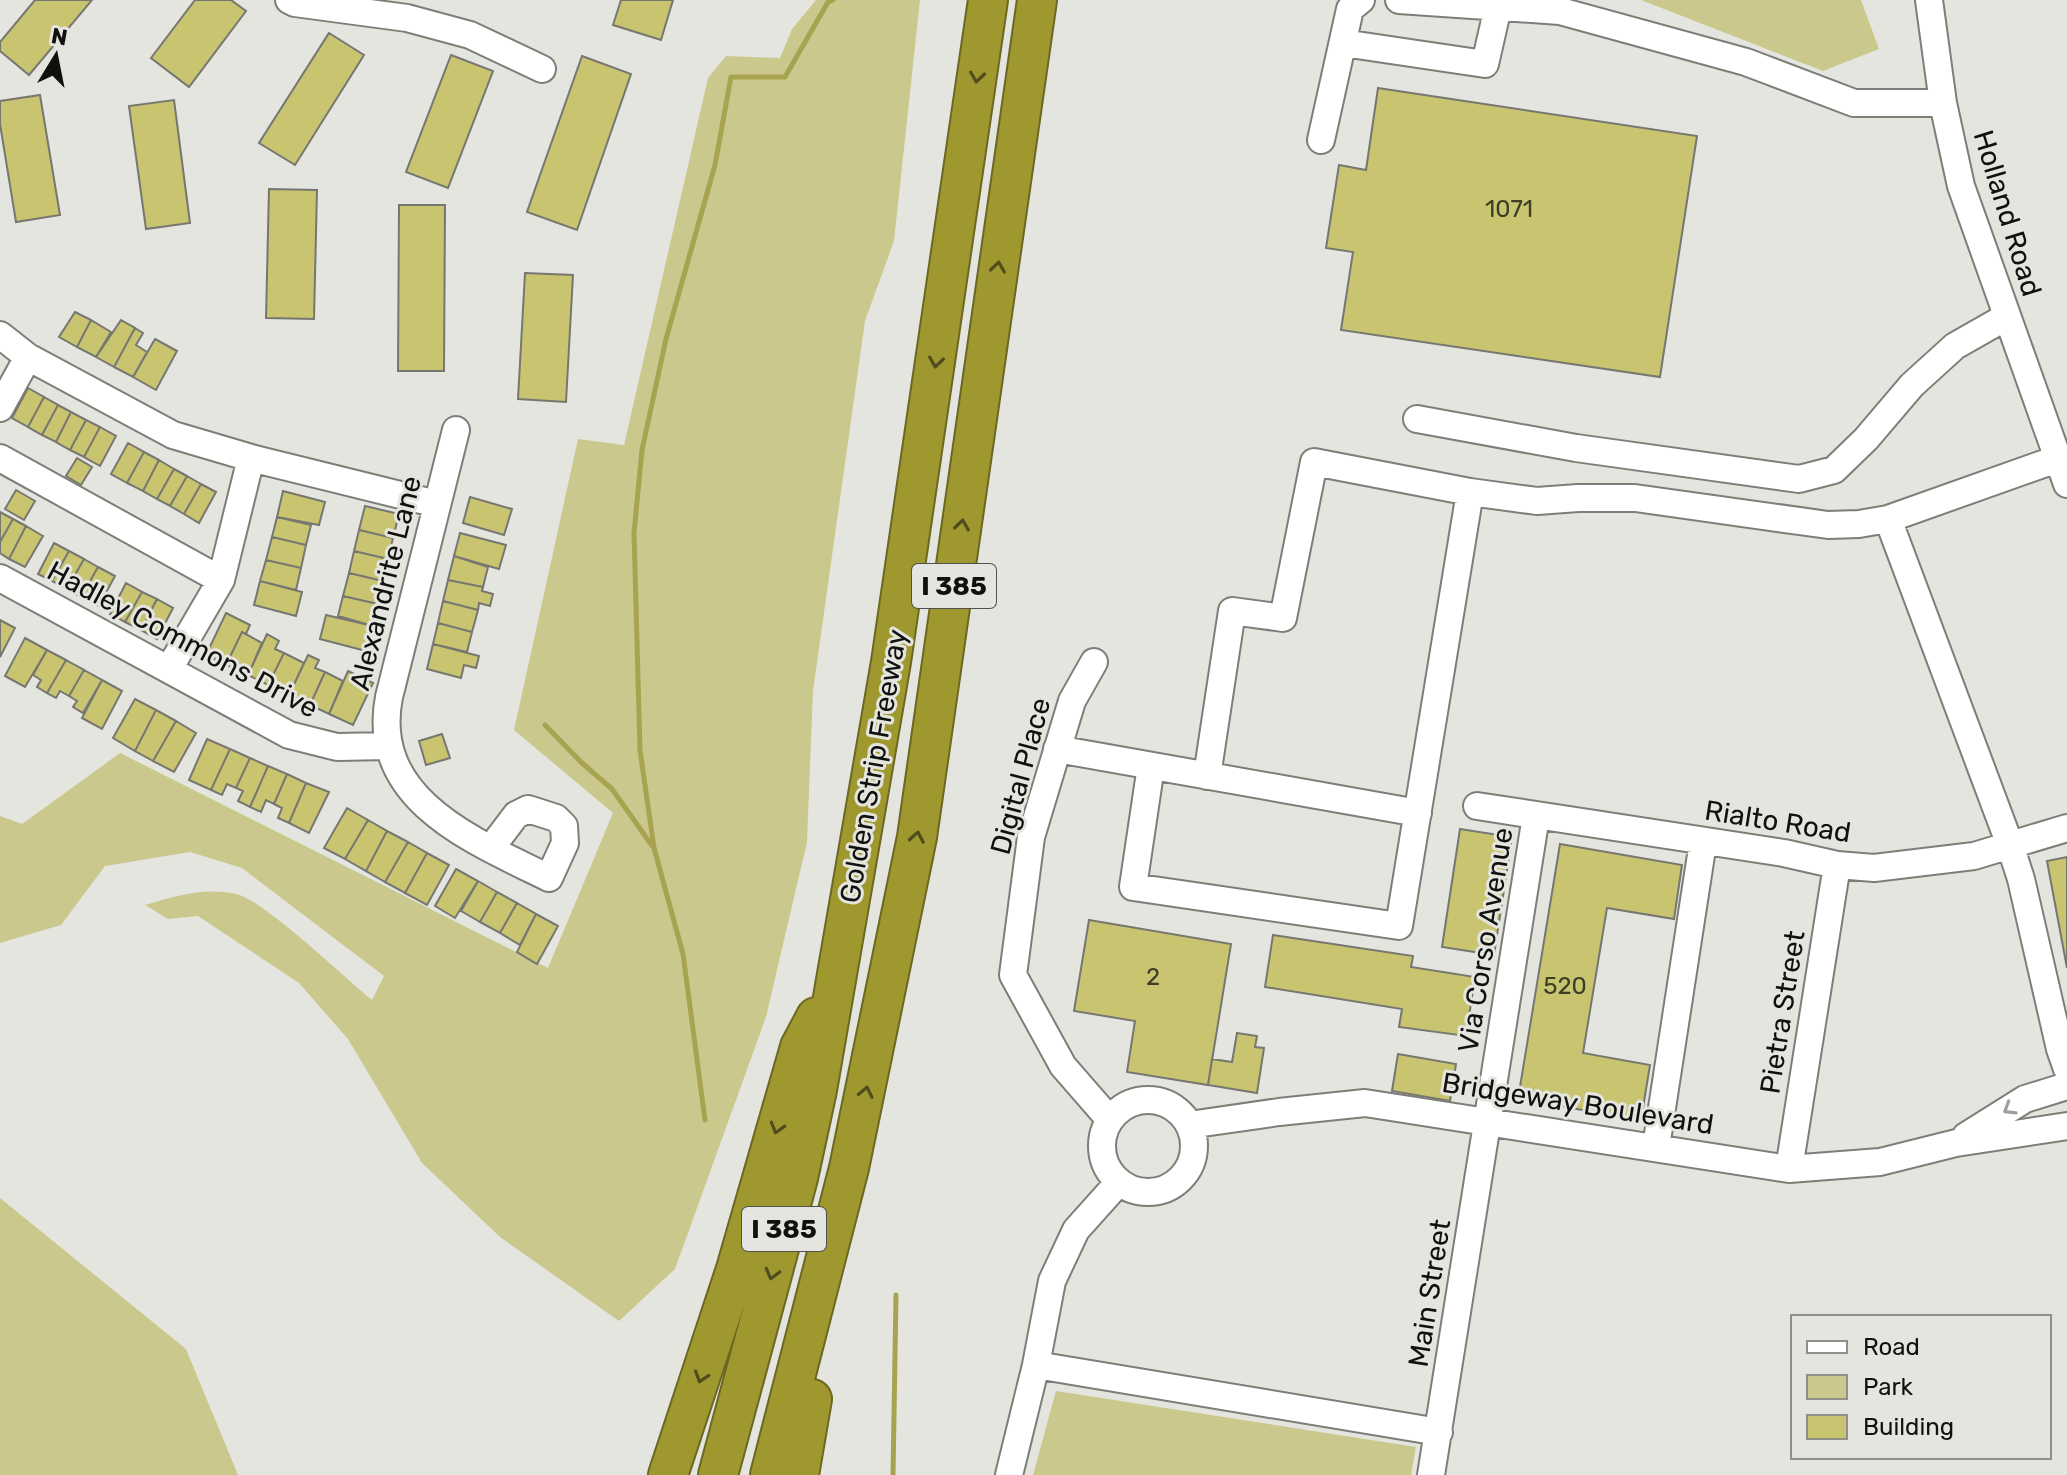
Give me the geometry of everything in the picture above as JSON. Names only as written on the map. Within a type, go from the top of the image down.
[{"type":"highway","name":"Golden Strip Freeway","points":[[718,1475],[798,1178],[817,1090],[891,662],[988,0]]},
{"type":"highway","name":"Golden Strip Freeway","points":[[770,1475],[849,1168],[891,976],[932,748],[1037,0]]},
{"type":"highway","points":[[668,1475],[736,1269],[800,1047],[837,979]]},
{"type":"highway","points":[[799,1475],[849,1168]]},
{"type":"street","points":[[289,0],[407,18],[470,35],[542,69]]},
{"type":"street","points":[[1321,140],[1350,9],[1361,0]]},
{"type":"street","points":[[1399,0],[1560,11],[1746,62],[1854,103],[1943,103]]},
{"type":"street","name":"Holland Road","points":[[1929,0],[1943,103],[1961,186],[2067,484]]},
{"type":"street","points":[[1343,43],[1485,64],[1498,7]]},
{"type":"street","points":[[1417,419],[1576,448],[1799,479],[1834,470],[1866,439],[1912,385],[1955,346],[2006,317]]},
{"type":"street","points":[[0,335],[28,357],[173,435],[251,458],[437,504]]},
{"type":"street","points":[[0,408],[28,357]]},
{"type":"street","name":"Alexandrite Lane","points":[[456,430],[389,697],[386,712],[388,746],[398,773],[412,793],[435,815],[491,848]]},
{"type":"street","points":[[0,458],[221,580]]},
{"type":"street","points":[[169,669],[221,580],[251,458]]},
{"type":"street","points":[[1207,776],[1232,611],[1283,618],[1314,462],[1470,492],[1537,501],[1635,498],[1828,525],[1888,519],[2057,459]]},
{"type":"street","points":[[1151,766],[1133,887],[1399,926],[1470,492]]},
{"type":"street","points":[[1888,519],[2010,845],[2067,1069]]},
{"type":"street","name":"Hadley Commons Drive","points":[[0,578],[289,735],[337,747],[388,746]]},
{"type":"street","name":"Digital Place","points":[[1094,662],[1072,701],[1031,837],[1013,975],[1063,1066],[1110,1120]]},
{"type":"street","points":[[1057,749],[1418,813]]},
{"type":"street","name":"Rialto Road","points":[[1477,806],[1784,853],[1837,865],[1874,868],[1974,856],[2067,828]]},
{"type":"street","name":"Via Corso Avenue","points":[[1489,1121],[1536,816]]},
{"type":"street","points":[[1656,1147],[1703,842]]},
{"type":"street","name":"Pietra Street","points":[[1789,1169],[1837,865]]},
{"type":"street","name":"Bridgeway Boulevard","points":[[1956,1143],[2025,1099],[2067,1086]]},
{"type":"street","points":[[1151,1100],[1166,1104],[1179,1112],[1189,1125],[1194,1140],[1188,1170],[1178,1182],[1164,1190],[1148,1193],[1133,1190],[1119,1182],[1104,1160],[1102,1146],[1110,1120],[1121,1109],[1135,1102],[1151,1100]]},
{"type":"street","name":"Bridgeway Boulevard","points":[[1189,1125],[1365,1103],[1789,1169],[1880,1162],[1956,1143],[2067,1126]]},
{"type":"street","name":"Main Street","points":[[1431,1475],[1489,1121]]},
{"type":"street","points":[[1009,1475],[1036,1365],[1052,1281],[1076,1230],[1119,1182]]},
{"type":"street","points":[[1036,1365],[1439,1432]]},
{"type":"green space","points":[[816,0],[920,0],[894,241],[865,321],[813,691],[807,842],[766,1017],[675,1269],[619,1321],[500,1237],[422,1163],[348,1039],[299,983],[198,916],[168,919],[145,905],[201,892],[236,894],[249,899],[284,924],[372,1000],[384,976],[242,868],[190,852],[105,866],[61,925],[0,943],[0,816],[22,824],[120,753],[548,968],[613,813],[514,730],[578,439],[624,445],[708,78],[726,56],[780,58],[792,29]]},
{"type":"green space","points":[[1641,0],[1861,0],[1879,49],[1823,71]]},
{"type":"green space","points":[[0,1198],[186,1349],[238,1475],[0,1475]]},
{"type":"green space","points":[[1056,1391],[1416,1447],[1411,1475],[1033,1475]]},
{"type":"building","points":[[35,0],[92,0],[29,75],[0,51],[0,42]]},
{"type":"building","points":[[195,0],[231,0],[246,11],[189,87],[151,58]]},
{"type":"building","points":[[621,0],[673,0],[661,40],[613,25]]},
{"type":"building","points":[[329,33],[364,55],[295,165],[259,143]]},
{"type":"building","points":[[451,55],[493,71],[448,188],[406,172]]},
{"type":"building","points":[[582,56],[631,74],[577,230],[527,212]]},
{"type":"building","points":[[1378,88],[1697,136],[1660,377],[1341,330],[1353,252],[1326,248],[1339,165],[1366,170]]},
{"type":"building","points":[[40,95],[60,215],[16,222],[0,124],[0,101]]},
{"type":"building","points":[[174,100],[190,223],[146,229],[129,106]]},
{"type":"building","points":[[269,189],[317,190],[314,319],[266,318]]},
{"type":"building","points":[[399,205],[445,205],[444,371],[398,371]]},
{"type":"building","points":[[525,273],[573,275],[566,402],[518,399]]},
{"type":"building","points":[[75,312],[91,320],[77,347],[59,337]]},
{"type":"building","points":[[91,320],[111,332],[96,357],[77,347]]},
{"type":"building","points":[[121,320],[135,328],[114,367],[96,357]]},
{"type":"building","points":[[135,328],[143,333],[136,345],[147,352],[133,377],[114,367]]},
{"type":"building","points":[[155,339],[177,351],[156,390],[133,377]]},
{"type":"building","points":[[28,388],[44,397],[28,427],[12,418]]},
{"type":"building","points":[[44,397],[58,405],[42,435],[28,427]]},
{"type":"building","points":[[58,405],[71,412],[56,442],[42,435]]},
{"type":"building","points":[[71,412],[86,420],[70,450],[56,442]]},
{"type":"building","points":[[86,420],[100,427],[84,457],[70,450]]},
{"type":"building","points":[[100,427],[116,436],[100,466],[84,457]]},
{"type":"building","points":[[128,443],[144,452],[127,483],[111,474]]},
{"type":"building","points":[[144,452],[159,460],[143,491],[127,483]]},
{"type":"building","points":[[77,458],[92,467],[81,485],[66,476]]},
{"type":"building","points":[[159,460],[174,469],[157,499],[143,491]]},
{"type":"building","points":[[174,469],[187,476],[170,506],[157,499]]},
{"type":"building","points":[[187,476],[201,484],[184,514],[170,506]]},
{"type":"building","points":[[201,484],[216,492],[199,523],[184,514]]},
{"type":"building","points":[[16,490],[35,501],[24,520],[5,509]]},
{"type":"building","points":[[283,491],[325,502],[319,525],[277,517]]},
{"type":"building","points":[[470,497],[512,509],[504,535],[463,523]]},
{"type":"building","points":[[365,506],[399,514],[393,538],[359,530]]},
{"type":"building","points":[[0,512],[13,519],[0,542]]},
{"type":"building","points":[[277,517],[311,525],[306,545],[272,537]]},
{"type":"building","points":[[13,519],[26,526],[9,559],[0,553],[0,542]]},
{"type":"building","points":[[26,526],[43,536],[25,567],[9,559]]},
{"type":"building","points":[[359,530],[393,538],[388,559],[354,551]]},
{"type":"building","points":[[460,533],[506,545],[499,569],[454,556]]},
{"type":"building","points":[[272,537],[306,545],[301,568],[266,560]]},
{"type":"building","points":[[54,543],[69,551],[52,581],[38,574]]},
{"type":"building","points":[[69,551],[84,559],[67,589],[52,581]]},
{"type":"building","points":[[354,551],[388,559],[383,581],[349,573]]},
{"type":"building","points":[[454,556],[488,567],[483,587],[448,580]]},
{"type":"building","points":[[84,559],[98,567],[81,597],[67,589]]},
{"type":"building","points":[[266,560],[301,568],[296,590],[260,581]]},
{"type":"building","points":[[98,567],[115,576],[99,606],[81,597]]},
{"type":"building","points":[[349,573],[383,581],[378,604],[343,596]]},
{"type":"building","points":[[448,580],[483,587],[482,591],[493,594],[490,606],[479,603],[478,610],[443,601]]},
{"type":"building","points":[[260,581],[302,592],[296,616],[254,605]]},
{"type":"building","points":[[126,583],[142,592],[125,622],[110,614]]},
{"type":"building","points":[[142,592],[157,599],[141,630],[125,622]]},
{"type":"building","points":[[343,596],[378,604],[373,626],[338,616]]},
{"type":"building","points":[[157,599],[173,608],[157,639],[141,630]]},
{"type":"building","points":[[443,601],[478,610],[472,632],[438,623]]},
{"type":"building","points":[[226,613],[250,625],[246,634],[242,632],[226,665],[206,655]]},
{"type":"building","points":[[326,615],[373,626],[366,651],[320,639]]},
{"type":"building","points":[[0,620],[15,628],[0,657]]},
{"type":"building","points":[[438,623],[472,632],[467,652],[433,644]]},
{"type":"building","points":[[242,632],[262,643],[248,675],[226,665]]},
{"type":"building","points":[[267,634],[279,641],[275,649],[284,653],[268,685],[248,675]]},
{"type":"building","points":[[25,638],[47,650],[25,687],[5,676]]},
{"type":"building","points":[[433,644],[479,656],[476,668],[464,665],[461,678],[427,669]]},
{"type":"building","points":[[47,650],[66,660],[47,693],[37,687],[41,680],[33,675]]},
{"type":"building","points":[[284,653],[304,663],[289,695],[268,685]]},
{"type":"building","points":[[308,655],[319,660],[315,668],[325,672],[310,705],[289,695]]},
{"type":"building","points":[[66,660],[84,670],[69,696],[60,691],[56,698],[47,693]]},
{"type":"building","points":[[84,670],[102,680],[83,713],[73,707],[77,701],[69,696]]},
{"type":"building","points":[[348,671],[373,683],[353,725],[329,714]]},
{"type":"building","points":[[325,672],[343,681],[329,714],[310,705]]},
{"type":"building","points":[[102,680],[122,691],[102,729],[82,718]]},
{"type":"building","points":[[135,699],[156,710],[135,751],[113,738]]},
{"type":"building","points":[[156,710],[176,721],[153,761],[135,751]]},
{"type":"building","points":[[176,721],[196,733],[174,772],[153,761]]},
{"type":"building","points":[[442,734],[450,758],[426,765],[419,741]]},
{"type":"building","points":[[207,739],[230,749],[211,790],[189,780]]},
{"type":"building","points":[[230,749],[250,758],[236,788],[227,784],[222,795],[211,790]]},
{"type":"building","points":[[250,758],[268,766],[250,807],[238,801],[243,791],[236,788]]},
{"type":"building","points":[[268,766],[287,774],[274,804],[266,800],[261,812],[250,807]]},
{"type":"building","points":[[287,774],[306,783],[289,823],[278,818],[282,808],[274,804]]},
{"type":"building","points":[[306,783],[329,792],[309,833],[289,823]]},
{"type":"building","points":[[347,808],[368,820],[345,859],[324,848]]},
{"type":"building","points":[[368,820],[387,831],[366,871],[345,859]]},
{"type":"building","points":[[1460,829],[1512,837],[1494,955],[1442,947]]},
{"type":"building","points":[[387,831],[408,842],[385,882],[366,871]]},
{"type":"building","points":[[408,842],[427,853],[405,893],[385,882]]},
{"type":"building","points":[[1560,844],[1682,865],[1674,919],[1607,908],[1583,1053],[1650,1065],[1641,1120],[1518,1099]]},
{"type":"building","points":[[427,853],[449,865],[427,905],[405,893]]},
{"type":"building","points":[[2067,857],[2067,968],[2047,861]]},
{"type":"building","points":[[456,869],[478,881],[455,918],[435,906]]},
{"type":"building","points":[[478,881],[497,892],[480,922],[461,911]]},
{"type":"building","points":[[497,892],[517,903],[500,933],[480,922]]},
{"type":"building","points":[[517,903],[536,914],[520,945],[500,933]]},
{"type":"building","points":[[536,914],[558,926],[537,964],[517,952]]},
{"type":"building","points":[[1089,920],[1231,944],[1208,1085],[1127,1072],[1135,1021],[1074,1011]]},
{"type":"building","points":[[1273,935],[1413,956],[1411,967],[1475,977],[1466,1036],[1399,1027],[1402,1009],[1265,987]]},
{"type":"building","points":[[1237,1033],[1257,1036],[1255,1047],[1264,1048],[1257,1093],[1208,1085],[1212,1059],[1232,1062]]},
{"type":"building","points":[[1398,1054],[1456,1064],[1450,1101],[1392,1091]]},
{"type":"waterway","points":[[705,1120],[683,954],[654,848],[640,750],[634,533],[642,450],[666,339],[715,165],[731,77],[785,77],[828,2],[833,0]]},
{"type":"waterway","points":[[545,725],[612,789],[653,847]]},
{"type":"waterway","points":[[893,1475],[896,1295]]}]
